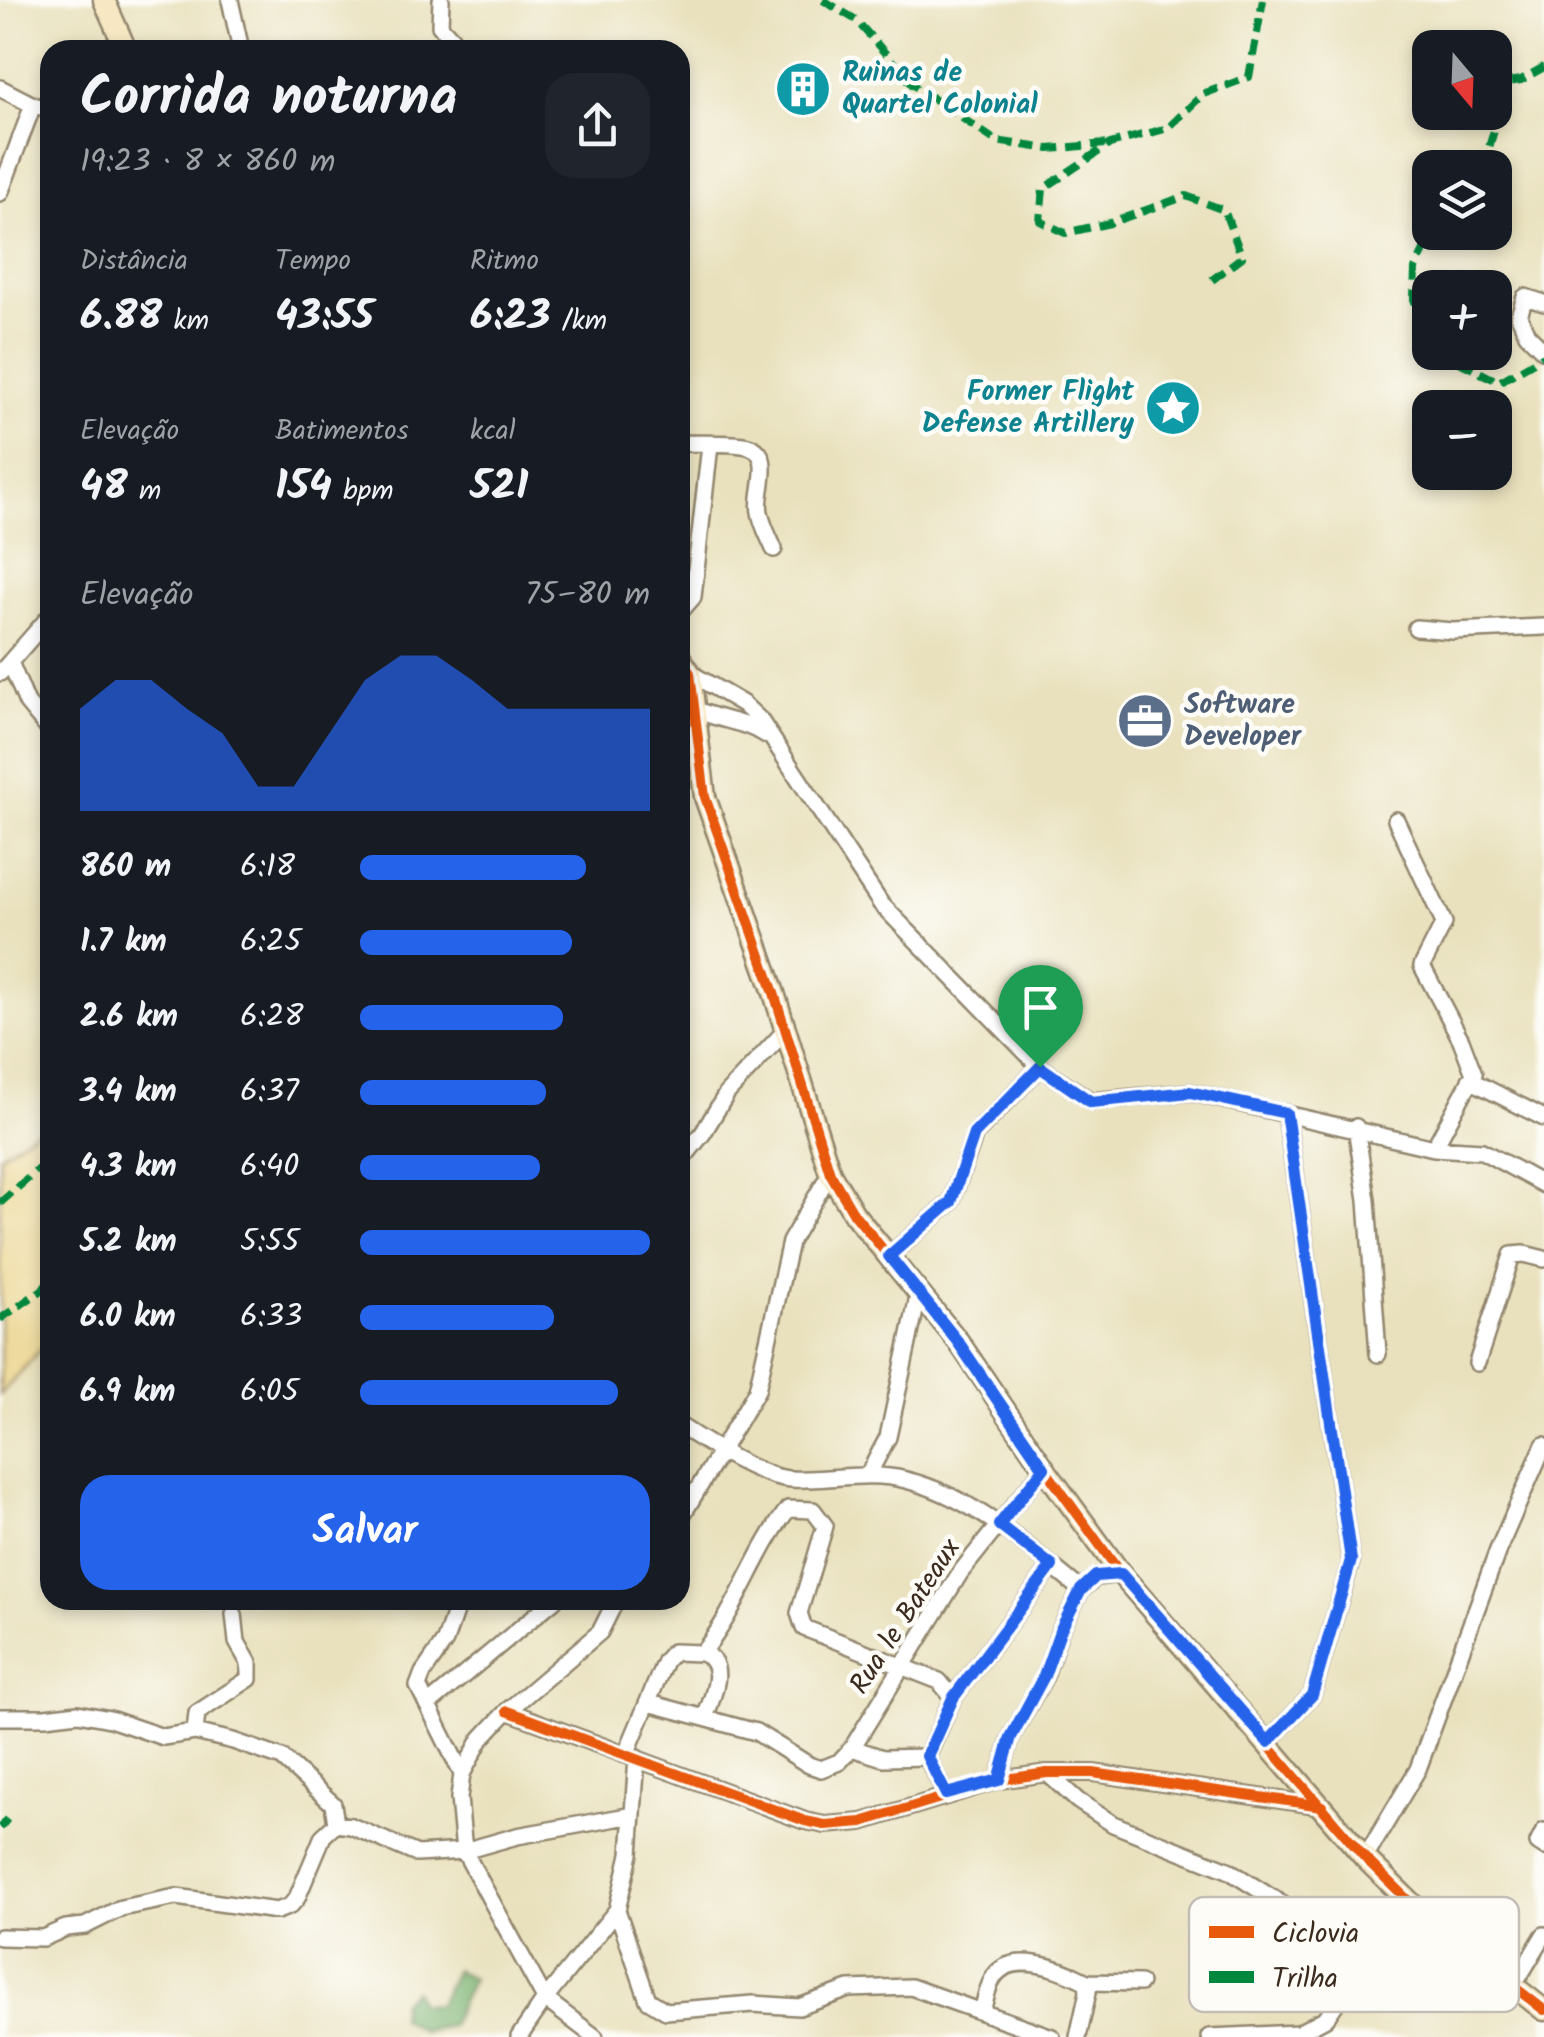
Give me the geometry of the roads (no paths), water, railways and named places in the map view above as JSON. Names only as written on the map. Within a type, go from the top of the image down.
[{"type":"street","points":[[104,0],[122,40]]},
{"type":"street","points":[[230,0],[238,40]]},
{"type":"street","points":[[441,0],[440,26],[453,40]]},
{"type":"street","points":[[0,88],[40,107]]},
{"type":"street","points":[[0,193],[33,105]]},
{"type":"street","points":[[1544,303],[1524,297],[1519,316],[1527,334],[1544,351]]},
{"type":"street","points":[[690,444],[744,444],[754,448],[762,460],[765,478],[758,508],[774,549]]},
{"type":"street","points":[[690,600],[710,445]]},
{"type":"street","points":[[40,627],[5,667],[40,719]]},
{"type":"street","points":[[1416,628],[1454,631],[1544,627]]},
{"type":"street","points":[[690,668],[760,720],[881,904],[1040,1067],[1091,1102],[1190,1092],[1434,1148],[1482,1151],[1544,1185]]},
{"type":"street","points":[[690,686],[705,798],[786,1030],[830,1173],[854,1214],[958,1342],[1121,1574],[1365,1858],[1405,1897]]},
{"type":"street","points":[[695,708],[710,716],[745,724],[776,741]]},
{"type":"street","points":[[698,745],[720,726],[745,724]]},
{"type":"street","points":[[1396,820],[1444,923],[1422,966],[1462,1040],[1474,1074],[1434,1148]]},
{"type":"street","points":[[690,1149],[727,1093],[786,1030]]},
{"type":"street","points":[[889,1256],[951,1202],[974,1134],[1040,1067]]},
{"type":"street","points":[[1470,1080],[1544,1118]]},
{"type":"street","points":[[1268,1742],[1312,1695],[1351,1560],[1286,1113]]},
{"type":"street","points":[[1356,1128],[1367,1200],[1378,1354]]},
{"type":"street","points":[[690,1502],[757,1390],[790,1242],[830,1173]]},
{"type":"street","points":[[1477,1363],[1512,1255],[1544,1259]]},
{"type":"street","points":[[868,1475],[888,1437],[919,1292]]},
{"type":"street","points":[[690,1432],[719,1451],[787,1479],[868,1475],[902,1478],[930,1487],[999,1525],[1081,1590]]},
{"type":"street","points":[[1365,1858],[1418,1769],[1498,1550],[1544,1444]]},
{"type":"street","name":"Rua le Bateaux","points":[[852,1748],[960,1573],[1044,1468]]},
{"type":"street","points":[[812,1510],[820,1477]]},
{"type":"street","points":[[702,1653],[725,1625],[770,1532],[788,1509],[812,1510],[825,1526],[802,1599],[804,1628],[939,1682],[953,1698]]},
{"type":"street","points":[[927,1756],[953,1698],[1052,1566]]},
{"type":"street","points":[[999,1780],[1011,1737],[1044,1676],[1060,1631],[1081,1590],[1096,1576],[1121,1574]]},
{"type":"street","points":[[456,1610],[445,1641],[418,1686],[462,1774]]},
{"type":"street","points":[[428,1706],[542,1610]]},
{"type":"street","points":[[594,2037],[545,1999],[464,1852],[459,1798],[462,1774],[481,1739],[506,1711],[600,1632],[611,1610]]},
{"type":"street","points":[[195,1732],[197,1713],[249,1679],[249,1663],[237,1642],[234,1614]]},
{"type":"street","points":[[520,2037],[545,1999],[618,1910],[630,1854],[632,1756],[665,1661],[674,1652],[711,1656],[717,1668],[705,1718]]},
{"type":"street","points":[[650,1704],[756,1732],[821,1769],[838,1762],[852,1748],[883,1758],[927,1756]]},
{"type":"street","points":[[506,1711],[825,1825],[862,1822],[946,1794],[1047,1772],[1093,1773],[1322,1806]]},
{"type":"street","points":[[0,1717],[45,1718],[78,1712],[163,1737],[195,1732],[233,1740],[282,1758],[333,1804],[336,1824]]},
{"type":"street","points":[[927,1756],[946,1794]]},
{"type":"street","points":[[1047,1772],[1078,1801],[1113,1824],[1228,1870],[1271,1897]]},
{"type":"street","points":[[336,1824],[351,1826],[417,1854],[464,1852],[517,1836],[633,1815]]},
{"type":"street","points":[[0,1937],[42,1938],[66,1928],[86,1926],[121,1908],[176,1898],[277,1910],[290,1906],[323,1836],[336,1824]]},
{"type":"street","points":[[1544,1831],[1538,1843],[1544,1846]]},
{"type":"street","points":[[618,1910],[648,2000],[666,2011],[753,2004],[799,2006],[849,1989],[912,1987],[1052,2037]]},
{"type":"street","points":[[1519,1977],[1544,1935]]},
{"type":"street","points":[[982,2011],[993,1978],[1009,1964],[1026,1962],[1086,1982],[1140,1983]]},
{"type":"street","points":[[1072,2035],[1088,1992],[1086,1982]]},
{"type":"street","points":[[1519,1989],[1544,2010]]},
{"type":"street","points":[[1209,2037],[1298,2033],[1330,2012]]},
{"type":"place","name":"Ruinas de Quartel Colonial","points":[[803,89]]},
{"type":"place","name":"Former Flight Defense Artillery","points":[[1173,408]]},
{"type":"place","name":"Software Developer","points":[[1145,721]]}]
